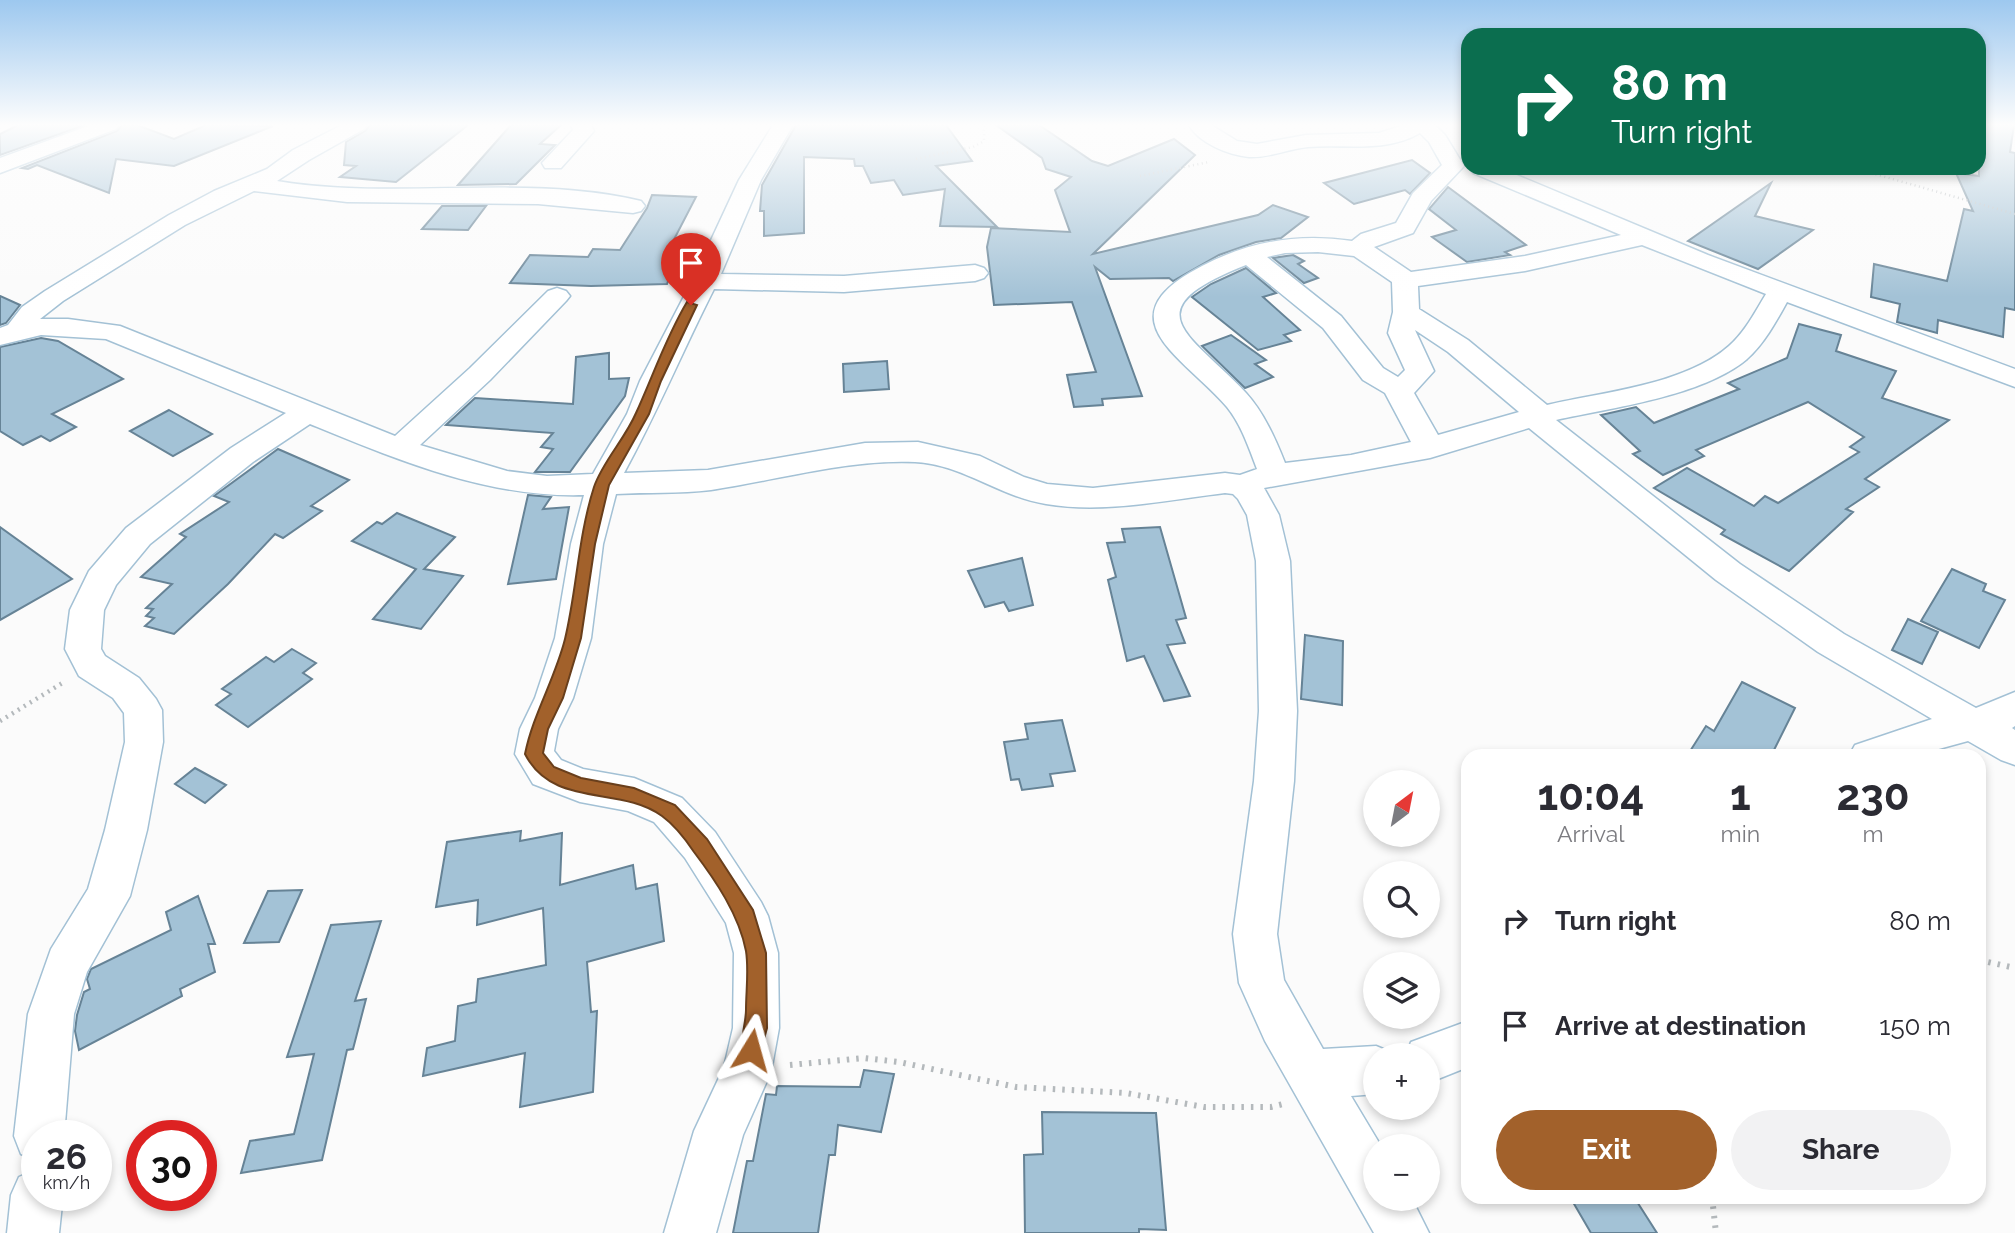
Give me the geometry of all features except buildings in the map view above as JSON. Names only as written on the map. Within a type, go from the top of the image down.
[{"type":"street","points":[[10,333],[54,296],[203,205],[256,183]]},
{"type":"street","points":[[690,1233],[719,1131],[747,1072],[756,1028],[756,953],[746,916],[700,845],[668,810],[634,795],[580,785],[547,772],[534,754],[539,729],[554,698],[573,638],[587,544],[602,485],[642,414],[654,381],[705,281],[749,183]]},
{"type":"street","points":[[1361,250],[1362,244],[1370,239],[1405,228],[1421,198],[1437,183]]},
{"type":"street","points":[[1515,183],[1780,291],[2011,377]]},
{"type":"street","points":[[253,184],[308,192],[387,197],[554,196],[634,206]]},
{"type":"street","points":[[1405,280],[1448,277],[1553,260],[1643,237]]},
{"type":"street","points":[[1274,475],[1256,430],[1236,401],[1182,348],[1168,330],[1164,317],[1169,302],[1182,289],[1204,274],[1272,246],[1297,242],[1361,250],[1405,280],[1406,312],[1401,333],[1420,371],[1399,389]]},
{"type":"street","points":[[1248,254],[1332,322],[1373,374],[1399,389],[1430,449]]},
{"type":"street","points":[[705,281],[844,284],[975,273]]},
{"type":"street","points":[[10,333],[64,326],[111,332],[399,449],[505,481],[547,486],[708,480],[865,453],[918,452],[969,463],[1013,484],[1045,494],[1093,498],[1225,483],[1242,485],[1274,475],[1365,462],[1430,449],[1538,416],[1704,373],[1731,358],[1753,338],[1780,291]]},
{"type":"street","points":[[399,449],[480,374],[557,296]]},
{"type":"street","points":[[1406,312],[1458,346],[1538,416],[1728,572],[1831,643],[2015,749]]},
{"type":"street","points":[[41,1120],[51,1014],[67,964],[108,896],[144,742],[144,710],[126,688],[92,666],[83,649],[87,610],[101,580],[138,536],[242,455],[308,412]]},
{"type":"street","points":[[1242,485],[1251,493],[1263,515],[1273,561],[1277,697],[1274,780],[1255,934],[1262,983],[1282,1025],[1363,1164]]},
{"type":"street","points":[[1888,749],[1916,739],[1998,718],[2015,707]]},
{"type":"street","points":[[1440,1054],[1461,1047]]},
{"type":"street","points":[[1316,1084],[1363,1073]]},
{"type":"street","points":[[33,1233],[35,1211]]},
{"type":"street","points":[[1390,1211],[1403,1233]]},
{"type":"path","points":[[1905,183],[2015,214]]},
{"type":"path","points":[[0,721],[92,666]]},
{"type":"path","points":[[1986,962],[2015,968]]},
{"type":"path","points":[[747,1072],[864,1058],[899,1062],[1016,1087],[1126,1093],[1204,1107],[1271,1107],[1316,1084]]},
{"type":"path","points":[[1713,1204],[1716,1233]]},
{"type":"route","points":[[691,305],[654,381],[642,414],[602,485],[587,544],[573,638],[554,698],[539,729],[534,754],[547,772],[580,785],[634,795],[668,810],[700,845],[746,916],[756,953],[756,1028],[751,1050]]}]
